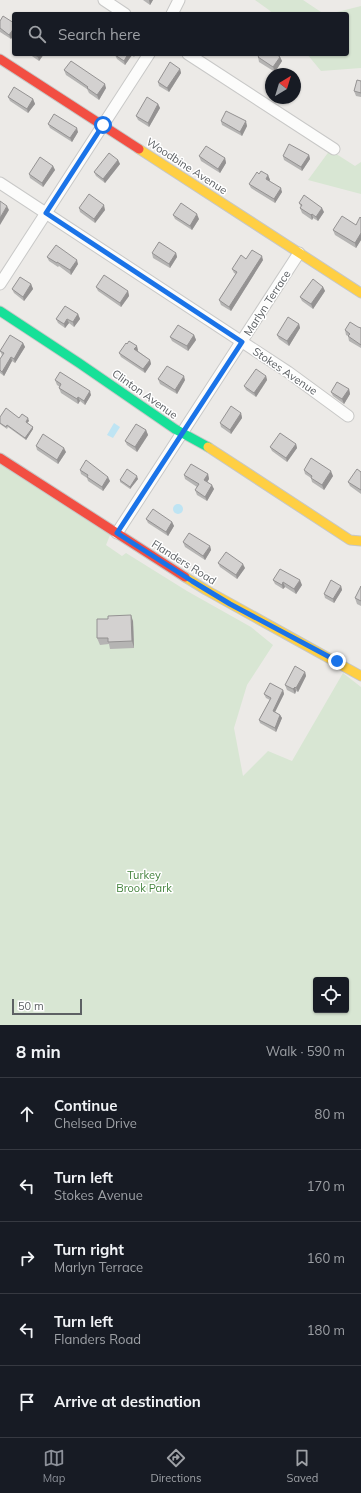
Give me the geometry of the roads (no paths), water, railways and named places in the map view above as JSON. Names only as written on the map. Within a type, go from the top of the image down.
[{"type":"street","points":[[104,0],[122,12]]},
{"type":"street","points":[[173,12],[179,0]]},
{"type":"street","points":[[0,284],[148,56]]},
{"type":"street","points":[[191,56],[334,148]]},
{"type":"street","name":"Woodbine Avenue","points":[[0,59],[361,293]]},
{"type":"street","name":"Stokes Avenue","points":[[0,183],[288,372],[348,416]]},
{"type":"street","name":"Marlyn Terrace","points":[[117,533],[299,253]]},
{"type":"street","name":"Clinton Avenue","points":[[0,312],[183,433],[350,540],[361,541]]},
{"type":"street","name":"Flanders Road","points":[[0,458],[212,594],[337,661],[361,676]]},
{"type":"water","points":[[114,423],[120,427],[113,438],[107,435]]},
{"type":"water","points":[[176,504],[180,504],[182,505],[182,513],[176,514],[173,511],[173,507]]},
{"type":"park label","name":"Turkey Brook Park","points":[[144,881]]}]
